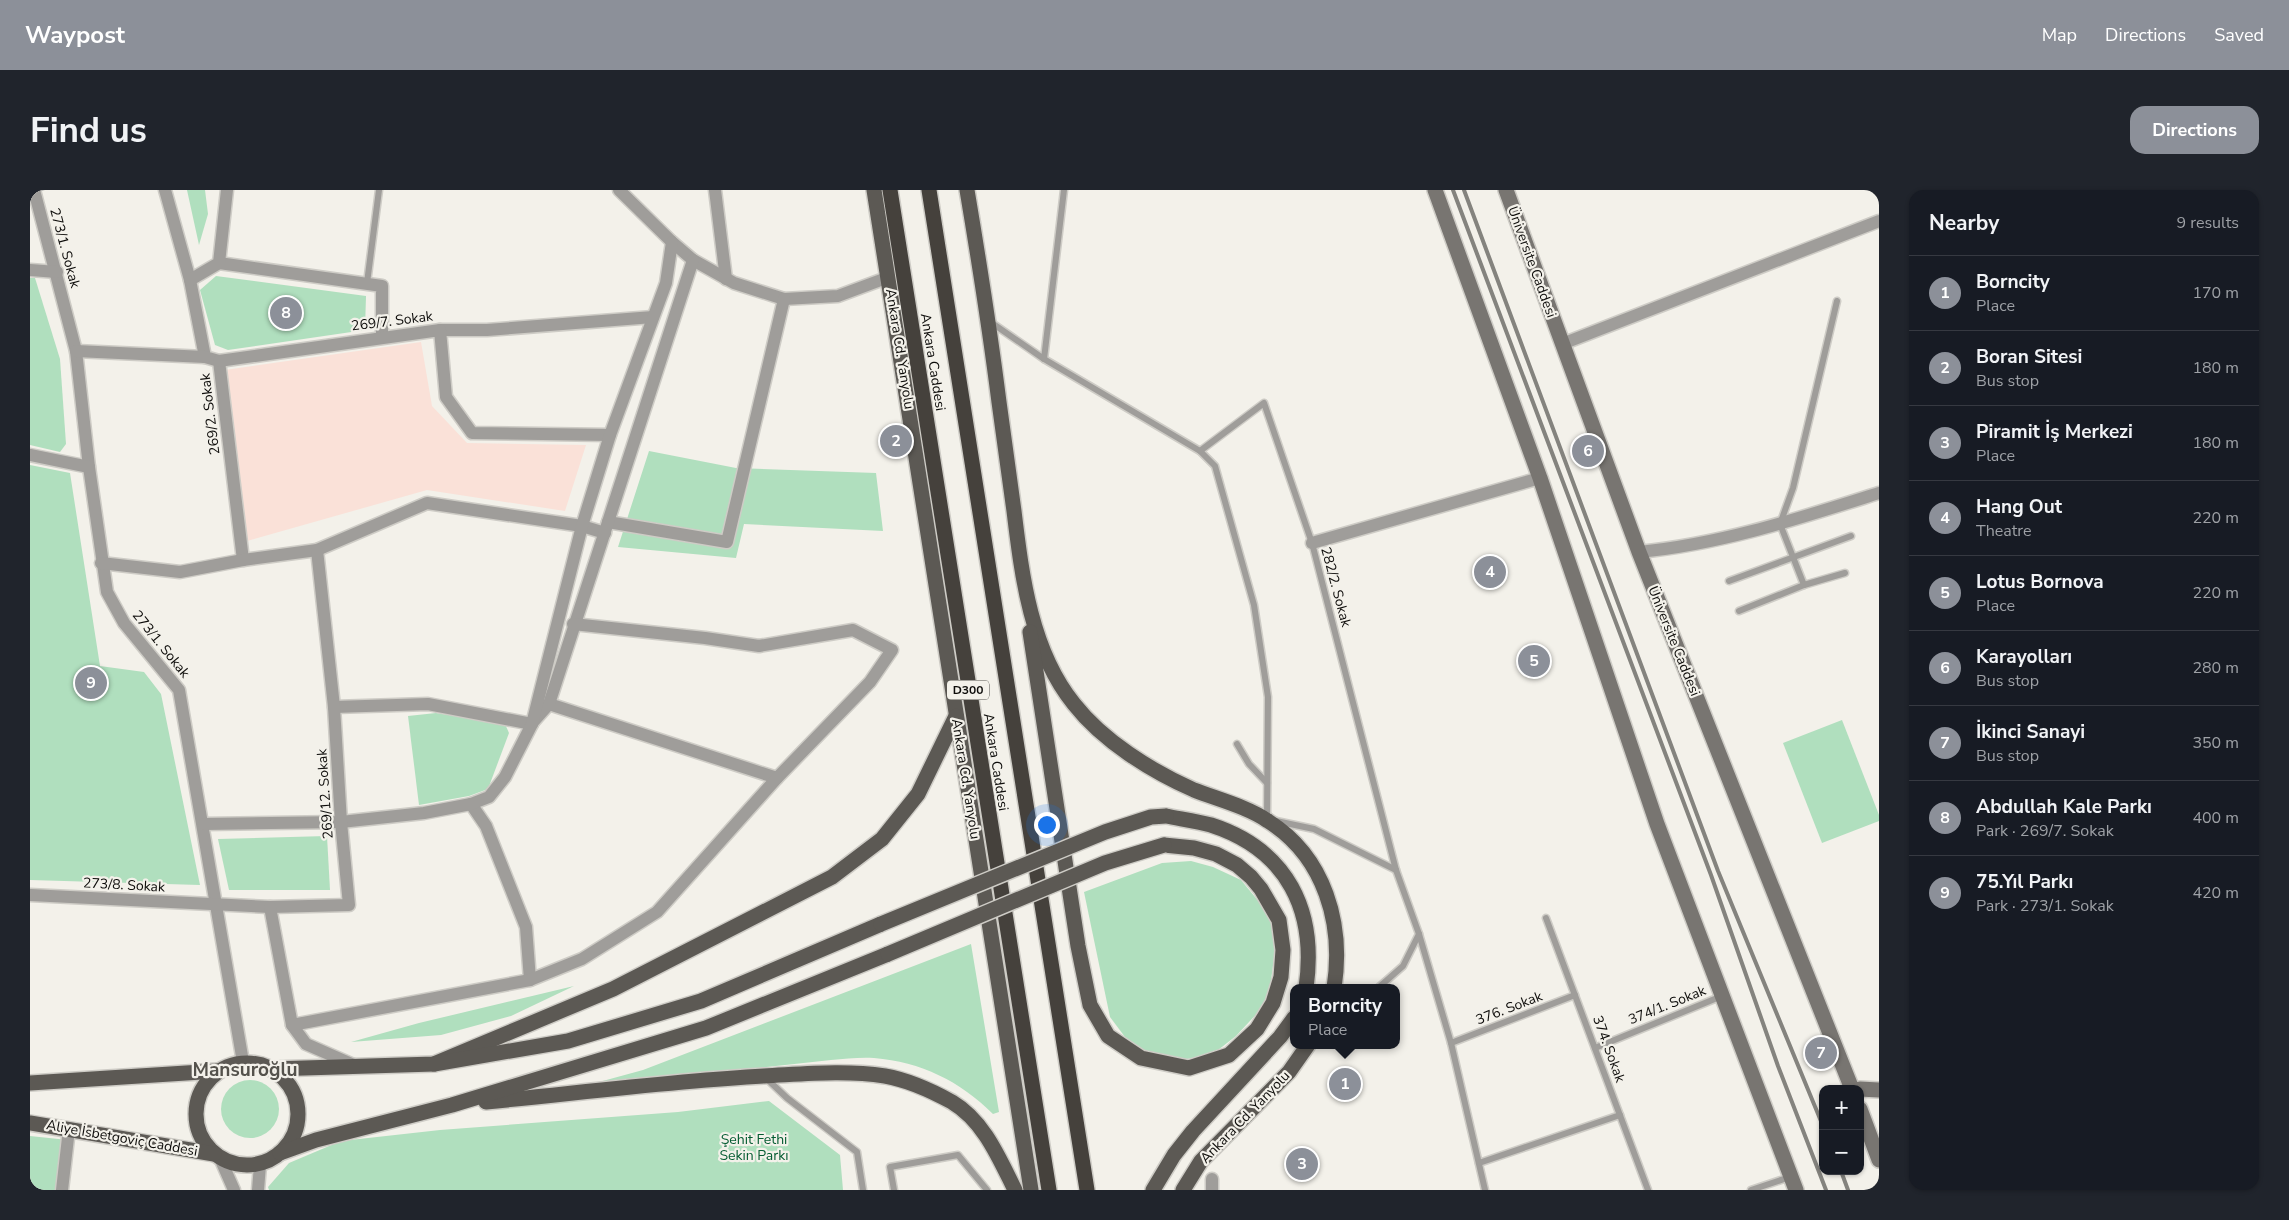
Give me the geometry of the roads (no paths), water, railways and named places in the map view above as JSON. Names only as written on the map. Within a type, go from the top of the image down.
[{"type":"highway","name":"Ankara Caddesi","points":[[890,190],[1049,1190]]},
{"type":"highway","name":"Ankara Caddesi","points":[[929,190],[1087,1190]]},
{"type":"main road","name":"Ankara Cd. Yanyolu","points":[[874,190],[1031,1190]]},
{"type":"main road","points":[[280,1154],[296,1130],[298,1116],[297,1102],[292,1089],[284,1077],[272,1068],[258,1063],[243,1062],[217,1071],[206,1081],[199,1094],[195,1108],[196,1123],[200,1136],[208,1150],[232,1164],[260,1164],[316,1140],[452,1106],[706,1028],[888,954],[1105,863],[1164,845],[1194,848],[1216,854],[1237,866],[1251,877],[1261,889],[1279,920],[1283,950],[1281,977],[1273,1003],[1257,1030],[1229,1055],[1190,1068],[1141,1058],[1108,1036],[1090,1005],[1078,946],[1024,587],[988,320],[967,190]]},
{"type":"main road","points":[[1435,190],[1540,478],[1657,824],[1793,1184]]},
{"type":"main road","name":"Üniversite Caddesi","points":[[1506,190],[1639,552],[1850,1085]]},
{"type":"main road","points":[[1024,587],[1046,658],[1061,688],[1077,708],[1106,737],[1132,756],[1190,788],[1266,819],[1288,835],[1323,881],[1332,909],[1337,939],[1337,968],[1335,984]]},
{"type":"main road","points":[[434,1064],[613,989],[832,877],[882,839],[918,794],[956,716]]},
{"type":"main road","points":[[272,1068],[434,1064],[568,1041],[702,1001],[881,924],[1105,832],[1151,817],[1166,816],[1211,825],[1246,840],[1271,858],[1291,883],[1304,914],[1309,942],[1307,984]]},
{"type":"main road","points":[[1153,1190],[1174,1155],[1290,1023]]},
{"type":"main road","name":"Ankara Cd. Yanyolu","points":[[1183,1190],[1202,1160],[1289,1072],[1305,1049]]},
{"type":"main road","points":[[30,1083],[217,1071]]},
{"type":"main road","points":[[452,1106],[764,1076],[855,1073],[887,1076],[920,1087],[953,1103],[977,1122],[996,1151],[1015,1190]]},
{"type":"main road","points":[[1864,1090],[1879,1090]]},
{"type":"main road","points":[[1864,1116],[1875,1136],[1879,1160]]},
{"type":"main road","name":"Aliye İsbetgoviç Caddesi","points":[[30,1123],[217,1156]]},
{"type":"street","name":"273/1. Sokak","points":[[34,190],[57,272],[76,351],[101,563],[107,592],[124,623],[179,690],[204,824],[243,1062]]},
{"type":"street","name":"269/2. Sokak","points":[[165,190],[190,280],[205,357],[219,361],[243,560]]},
{"type":"street","points":[[219,263],[227,190]]},
{"type":"street","points":[[619,190],[693,260],[726,279],[784,299],[838,296],[889,277]]},
{"type":"street","points":[[715,190],[726,279]]},
{"type":"street","points":[[1562,344],[1879,221]]},
{"type":"street","points":[[532,724],[582,526],[610,435],[666,283],[672,242]]},
{"type":"street","points":[[204,824],[340,822],[424,813],[471,804],[489,797],[505,777],[532,724],[548,704],[693,260]]},
{"type":"street","points":[[190,280],[219,263],[382,286],[382,336]]},
{"type":"street","points":[[30,270],[57,272]]},
{"type":"street","points":[[101,563],[180,572],[243,560],[317,550],[427,504],[582,526],[607,527],[727,542],[784,299]]},
{"type":"street","points":[[440,330],[487,330],[654,317]]},
{"type":"street","name":"269/7. Sokak","points":[[219,361],[382,336],[440,330],[446,397],[472,433],[610,435]]},
{"type":"street","points":[[76,351],[205,357]]},
{"type":"street","points":[[30,455],[89,467]]},
{"type":"street","points":[[1312,544],[1540,478]]},
{"type":"street","points":[[1639,552],[1669,550],[1727,539],[1879,493]]},
{"type":"street","name":"269/12. Sokak","points":[[217,904],[270,907],[349,905],[340,822],[334,706],[317,550]]},
{"type":"street","points":[[292,1024],[530,980],[582,959],[657,912],[777,778],[870,682],[892,650],[852,630],[759,646],[705,638],[573,624]]},
{"type":"street","points":[[334,706],[428,704],[532,724]]},
{"type":"street","points":[[548,704],[777,778]]},
{"type":"street","points":[[471,804],[486,826],[526,927],[530,980]]},
{"type":"street","name":"273/8. Sokak","points":[[30,895],[217,904]]},
{"type":"street","points":[[270,907],[292,1024],[306,1044],[356,1066]]},
{"type":"street","points":[[62,1190],[69,1129]]},
{"type":"street","points":[[217,1156],[234,1190]]},
{"type":"street","points":[[258,1190],[260,1164]]},
{"type":"lane","points":[[367,284],[379,190]]},
{"type":"lane","points":[[1044,359],[1064,190]]},
{"type":"lane","points":[[1804,585],[1780,524],[1793,488],[1838,301]]},
{"type":"lane","points":[[988,320],[1044,359],[1200,452],[1215,466],[1254,605],[1268,697],[1266,819],[1314,829],[1396,870]]},
{"type":"lane","name":"282/2. Sokak","points":[[1200,452],[1264,403],[1312,544],[1396,870],[1419,934],[1451,1043],[1485,1190]]},
{"type":"lane","points":[[1729,581],[1851,536]]},
{"type":"lane","points":[[1739,611],[1804,585],[1845,573]]},
{"type":"lane","points":[[1237,744],[1249,764],[1267,782]]},
{"type":"lane","name":"374. Sokak","points":[[1546,918],[1648,1190]]},
{"type":"lane","points":[[1383,984],[1403,966],[1419,934]]},
{"type":"lane","name":"376. Sokak","points":[[1451,1043],[1575,995]]},
{"type":"lane","name":"374/1. Sokak","points":[[1594,1048],[1722,996]]},
{"type":"lane","points":[[764,1076],[787,1098],[857,1152],[863,1190]]},
{"type":"lane","points":[[1479,1163],[1620,1115]]},
{"type":"lane","points":[[894,1190],[890,1167],[958,1156],[987,1190]]},
{"type":"lane","points":[[1751,1190],[1793,1184]]},
{"type":"railway","points":[[1453,190],[1711,875],[1778,1066],[1826,1190]]},
{"type":"railway","points":[[1464,190],[1718,871],[1819,1116]]},
{"type":"railway","points":[[1842,1175],[1848,1190]]},
{"type":"place","name":"Abdullah Kale Parkı","points":[[286,313]]},
{"type":"place","name":"Boran Sitesi","points":[[896,441]]},
{"type":"place","name":"Karayolları","points":[[1588,451]]},
{"type":"place","name":"Hang Out","points":[[1490,572]]},
{"type":"place","name":"Lotus Bornova","points":[[1534,661]]},
{"type":"place","name":"75.Yıl Parkı","points":[[91,683]]},
{"type":"place","name":"İkinci Sanayi","points":[[1821,1053]]},
{"type":"place","name":"Borncity","points":[[1345,1084]]},
{"type":"place","name":"Piramit İş Merkezi","points":[[1302,1164]]},
{"type":"district","name":"Mansuroğlu","points":[[245,1070]]},
{"type":"park label","name":"Şehit Fethi Sekin Parkı","points":[[754,1148]]}]
